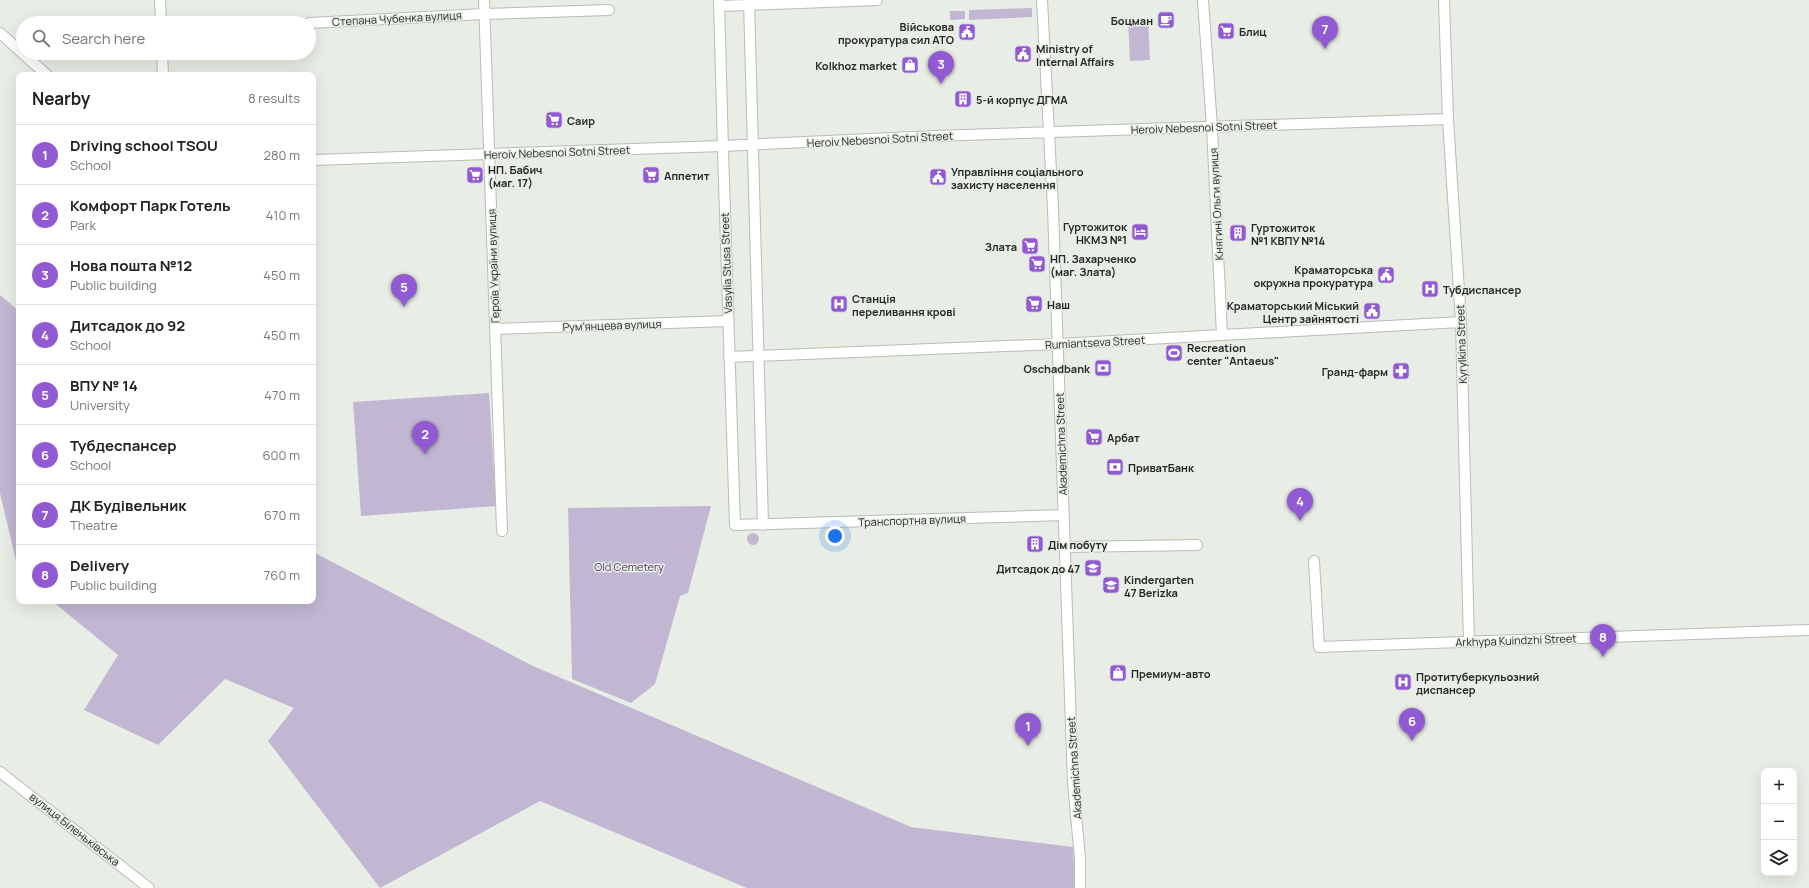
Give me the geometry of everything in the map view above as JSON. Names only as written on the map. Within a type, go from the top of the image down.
[{"type":"street","points":[[160,0],[161,16]]},
{"type":"street","name":"Героїв України вулиця","points":[[484,0],[502,532]]},
{"type":"street","points":[[720,3],[877,0]]},
{"type":"street","name":"Akademichna Street","points":[[1042,0],[1050,133],[1074,783],[1078,829],[1080,888]]},
{"type":"street","name":"Княгині Ольги вулиця","points":[[1203,0],[1212,127],[1222,336]]},
{"type":"street","name":"Kyrylkina Street","points":[[1444,0],[1448,119],[1461,322],[1469,641]]},
{"type":"street","points":[[749,2],[760,356],[763,525]]},
{"type":"street","name":"Vasylia Stusa Street","points":[[720,3],[722,146],[735,526]]},
{"type":"street","name":"Степана Чубенка вулиця","points":[[316,23],[484,14],[609,10]]},
{"type":"street","points":[[0,33],[16,47]]},
{"type":"street","points":[[30,60],[44,72]]},
{"type":"street","points":[[162,60],[163,72]]},
{"type":"street","name":"Heroiv Nebesnoi Sotni Street","points":[[316,160],[489,155],[1448,119]]},
{"type":"street","name":"Рум’янцева вулиця","points":[[495,329],[728,321]]},
{"type":"street","name":"Rumiantseva Street","points":[[729,357],[1058,344],[1461,322]]},
{"type":"street","name":"Транспортна вулиця","points":[[735,526],[1064,515]]},
{"type":"street","points":[[1065,547],[1197,545]]},
{"type":"street","name":"Arkhypa Kuindzhi Street","points":[[1314,561],[1319,647],[1809,630]]},
{"type":"street","name":"вулиця Біленьківська","points":[[0,772],[149,888]]},
{"type":"green space","points":[[1032,8],[1032,17],[969,20],[969,10]]},
{"type":"green space","points":[[950,11],[965,11],[965,19],[950,20]]},
{"type":"green space","points":[[1148,19],[1150,60],[1130,61],[1128,20]]},
{"type":"green space","points":[[0,295],[16,308],[16,561],[0,493]]},
{"type":"green space","points":[[489,393],[496,506],[361,516],[353,402]]},
{"type":"green space","name":"Old Cemetery","points":[[711,506],[688,593],[680,596],[655,684],[631,703],[572,679],[568,508]]},
{"type":"green space","points":[[753,533],[757,535],[759,539],[757,543],[753,545],[749,543],[747,539],[749,535]]},
{"type":"green space","points":[[316,554],[533,666],[911,827],[1073,847],[1075,888],[747,888],[540,801],[380,888],[268,741],[294,708],[225,679],[158,745],[84,710],[118,655],[56,604],[316,604]]},
{"type":"place","name":"Боцман","points":[[1166,20]]},
{"type":"place","name":"Блиц","points":[[1226,31]]},
{"type":"place","name":"Військова прокуратура сил АТО","points":[[967,32]]},
{"type":"place","name":"ДК Будівельник","points":[[1325,49]]},
{"type":"place","name":"Ministry of Internal Affairs","points":[[1023,54]]},
{"type":"place","name":"Kolkhoz market","points":[[910,65]]},
{"type":"place","name":"Нова пошта №12","points":[[941,84]]},
{"type":"place","name":"5-й корпус ДГМА","points":[[963,99]]},
{"type":"place","name":"Саир","points":[[554,120]]},
{"type":"place","name":"НП. Бабич (маг. 17)","points":[[475,175]]},
{"type":"place","name":"Аппетит","points":[[651,175]]},
{"type":"place","name":"Управління соціального захисту населення","points":[[938,177]]},
{"type":"place","name":"Гуртожиток НКМЗ №1","points":[[1140,232]]},
{"type":"place","name":"Гуртожиток №1 КВПУ №14","points":[[1238,233]]},
{"type":"place","name":"Злата","points":[[1030,246]]},
{"type":"place","name":"НП. Захарченко (маг. Злата)","points":[[1037,264]]},
{"type":"place","name":"Краматорська окружна прокуратура","points":[[1386,275]]},
{"type":"place","name":"Тубдиспансер","points":[[1430,289]]},
{"type":"place","name":"Станція переливання крові","points":[[839,304]]},
{"type":"place","name":"Наш","points":[[1034,304]]},
{"type":"place","name":"ВПУ № 14","points":[[404,307]]},
{"type":"place","name":"Краматорський Міський Центр зайнятості","points":[[1372,311]]},
{"type":"place","name":"Recreation center \"Antaeus\"","points":[[1174,353]]},
{"type":"place","name":"Oschadbank","points":[[1103,368]]},
{"type":"place","name":"Гранд-фарм","points":[[1401,371]]},
{"type":"place","name":"Арбат","points":[[1094,437]]},
{"type":"place","name":"Комфорт Парк Готель","points":[[425,454]]},
{"type":"place","name":"ПриватБанк","points":[[1115,467]]},
{"type":"place","name":"Дитсадок до 92","points":[[1300,521]]},
{"type":"place","name":"Дім побуту","points":[[1035,544]]},
{"type":"place","name":"Дитсадок до 47","points":[[1093,568]]},
{"type":"place","name":"Kindergarten 47 Berizka","points":[[1111,585]]},
{"type":"place","name":"Delivery","points":[[1603,657]]},
{"type":"place","name":"Премиум-авто","points":[[1118,673]]},
{"type":"place","name":"Протитуберкульозний диспансер","points":[[1403,682]]},
{"type":"place","name":"Тубдеспансер","points":[[1412,741]]},
{"type":"place","name":"Driving school TSOU","points":[[1028,746]]}]
